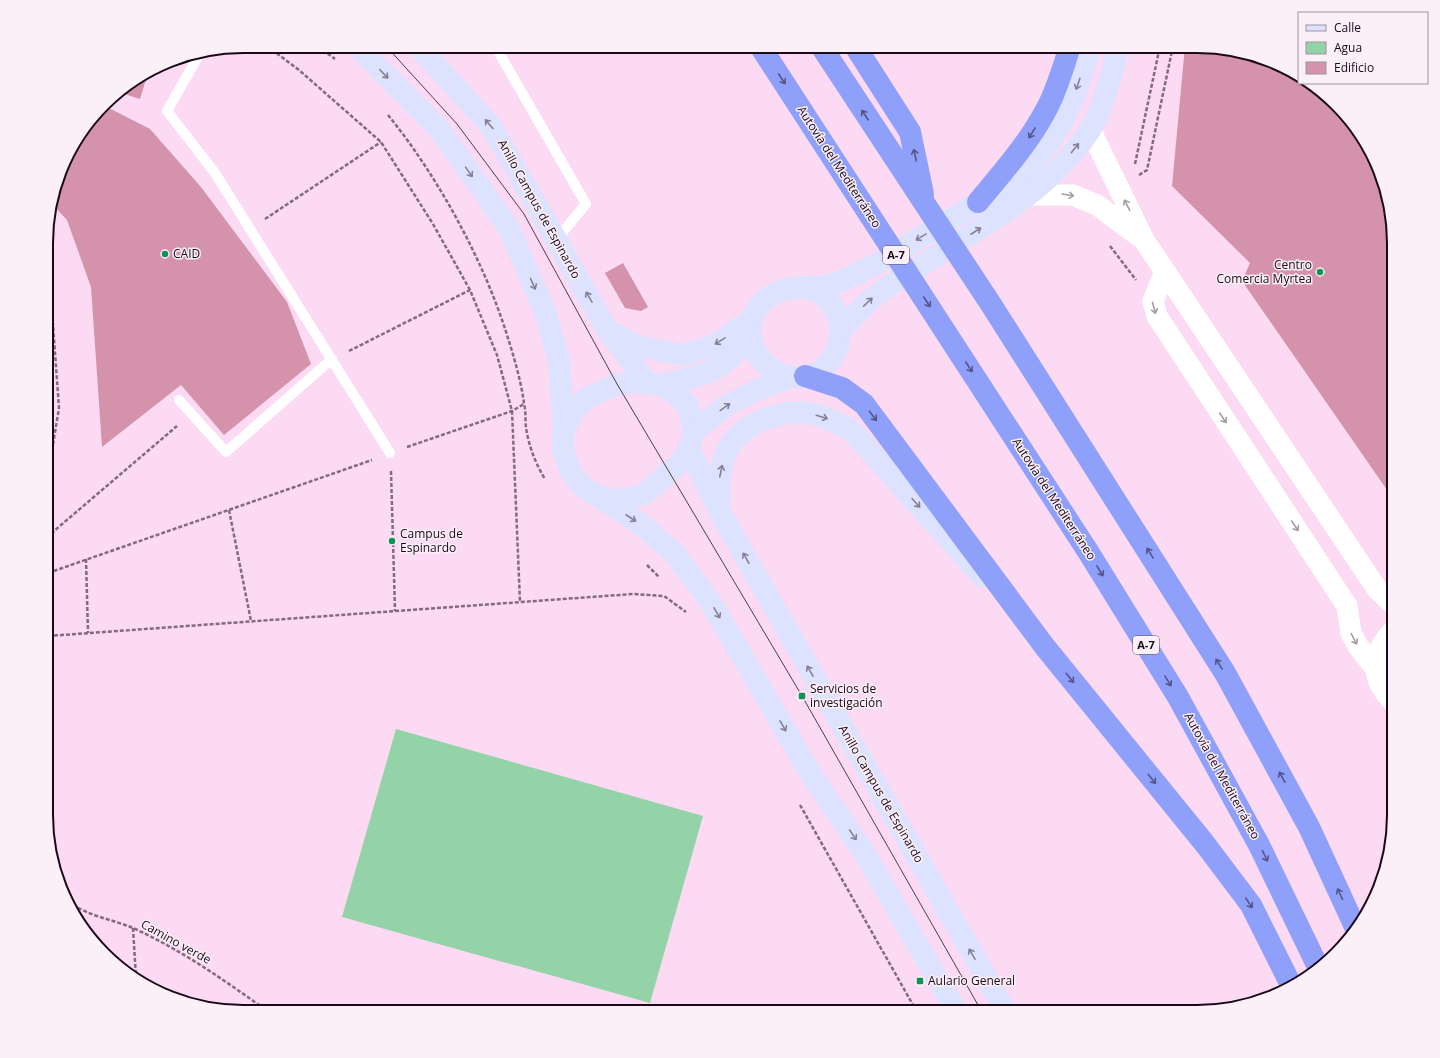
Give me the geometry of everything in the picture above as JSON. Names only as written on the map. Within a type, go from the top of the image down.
[{"type":"highway","name":"Autovía del Mediterráneo","points":[[765,53],[1089,553],[1178,697],[1259,845],[1316,963]]},
{"type":"highway","points":[[825,53],[992,306],[1225,672],[1309,827],[1353,923]]},
{"type":"highway","points":[[859,53],[910,132],[925,205]]},
{"type":"highway","points":[[978,202],[1024,146],[1046,110],[1058,83],[1068,53]]},
{"type":"highway","points":[[798,377],[842,388],[864,404],[1045,647],[1205,844],[1246,899],[1289,981]]},
{"type":"main road","points":[[364,53],[440,130],[509,228],[546,314],[559,362],[564,430],[563,449],[570,471],[582,486],[642,525],[674,553],[710,601],[812,776],[865,854],[953,1005]]},
{"type":"main road","name":"Anillo Campus de Espinardo","points":[[424,53],[492,127],[608,331],[655,384],[687,404],[691,440],[719,510],[1002,1005]]},
{"type":"main road","points":[[564,430],[573,412],[587,398],[596,392],[617,384],[655,384],[688,378],[719,367],[731,357],[752,327],[760,304],[774,292],[790,287],[808,288],[836,283],[864,271],[1003,188],[1038,158],[1053,138],[1065,118],[1078,85],[1088,53]]},
{"type":"main road","points":[[842,331],[854,316],[875,296],[1029,195],[1055,173],[1090,129],[1103,98],[1116,53]]},
{"type":"main road","points":[[599,496],[618,500],[628,499],[646,493],[670,474],[680,463],[691,440],[729,404],[759,389],[819,371],[831,360],[839,347],[842,331],[840,320],[833,306],[822,295],[808,288]]},
{"type":"main road","points":[[752,327],[754,350],[763,363],[775,372],[798,377]]},
{"type":"main road","points":[[608,331],[640,347],[683,355],[716,344],[752,327]]},
{"type":"main road","points":[[719,510],[719,479],[724,459],[735,440],[750,426],[770,417],[789,413],[808,413],[834,421],[852,431],[1045,647]]},
{"type":"street","points":[[1090,129],[1144,240],[1377,589],[1387,598]]},
{"type":"street","points":[[1029,195],[1061,194],[1079,198],[1097,205],[1144,240]]},
{"type":"street","points":[[1165,272],[1153,301],[1157,316],[1347,606],[1351,634],[1358,646],[1375,668]]},
{"type":"street","points":[[1377,589],[1387,631]]},
{"type":"street","points":[[1387,638],[1377,654],[1375,668],[1378,681],[1387,696]]},
{"type":"lane","points":[[499,53],[586,204],[556,240]]},
{"type":"lane","points":[[197,58],[167,111],[215,173],[390,453]]},
{"type":"lane","points":[[179,400],[226,452],[332,359]]},
{"type":"path","points":[[276,53],[299,70],[381,142],[433,224],[470,290],[497,355],[512,411],[520,602]]},
{"type":"path","points":[[1119,189],[1133,171],[1158,53]]},
{"type":"path","points":[[1119,189],[1147,170],[1172,53]]},
{"type":"path","points":[[251,229],[381,142]]},
{"type":"path","points":[[1107,243],[1138,282]]},
{"type":"path","points":[[332,359],[470,290]]},
{"type":"path","points":[[53,325],[59,408],[53,445]]},
{"type":"path","points":[[53,571],[512,411],[524,404]]},
{"type":"path","points":[[53,532],[191,414]]},
{"type":"path","points":[[390,453],[395,611]]},
{"type":"path","points":[[229,510],[252,622]]},
{"type":"path","points":[[86,559],[88,633]]},
{"type":"path","name":"Camino verde","points":[[78,909],[133,928],[195,961],[259,1005]]},
{"type":"path","points":[[133,928],[136,971]]},
{"type":"water","points":[[396,729],[703,816],[650,1003],[342,917]]},
{"type":"building","name":"Centro Comercia Myrtea","points":[[1184,53],[1209,53],[1234,57],[1246,59],[1269,67],[1313,92],[1348,127],[1373,171],[1381,194],[1387,231],[1387,490],[1242,281],[1250,263],[1172,186]]},
{"type":"building","points":[[146,80],[140,99],[125,94]]},
{"type":"building","name":"CAID","points":[[110,108],[150,129],[201,187],[287,302],[311,364],[224,435],[181,385],[102,447],[91,287],[67,220],[57,209],[59,194],[73,159],[92,127],[100,118]]},
{"type":"building","points":[[623,263],[648,307],[641,311],[625,308],[605,273]]},
{"type":"tram line","points":[[392,53],[457,124],[524,214],[617,384],[802,696],[978,1005]]},
{"type":"place","name":"CAID","points":[[165,254]]},
{"type":"place","name":"Centro Comercia Myrtea","points":[[1320,272]]},
{"type":"place","name":"Campus de Espinardo","points":[[392,541]]},
{"type":"place","name":"Servicios de investigación","points":[[802,696]]},
{"type":"place","name":"Aulario General","points":[[920,981]]}]
